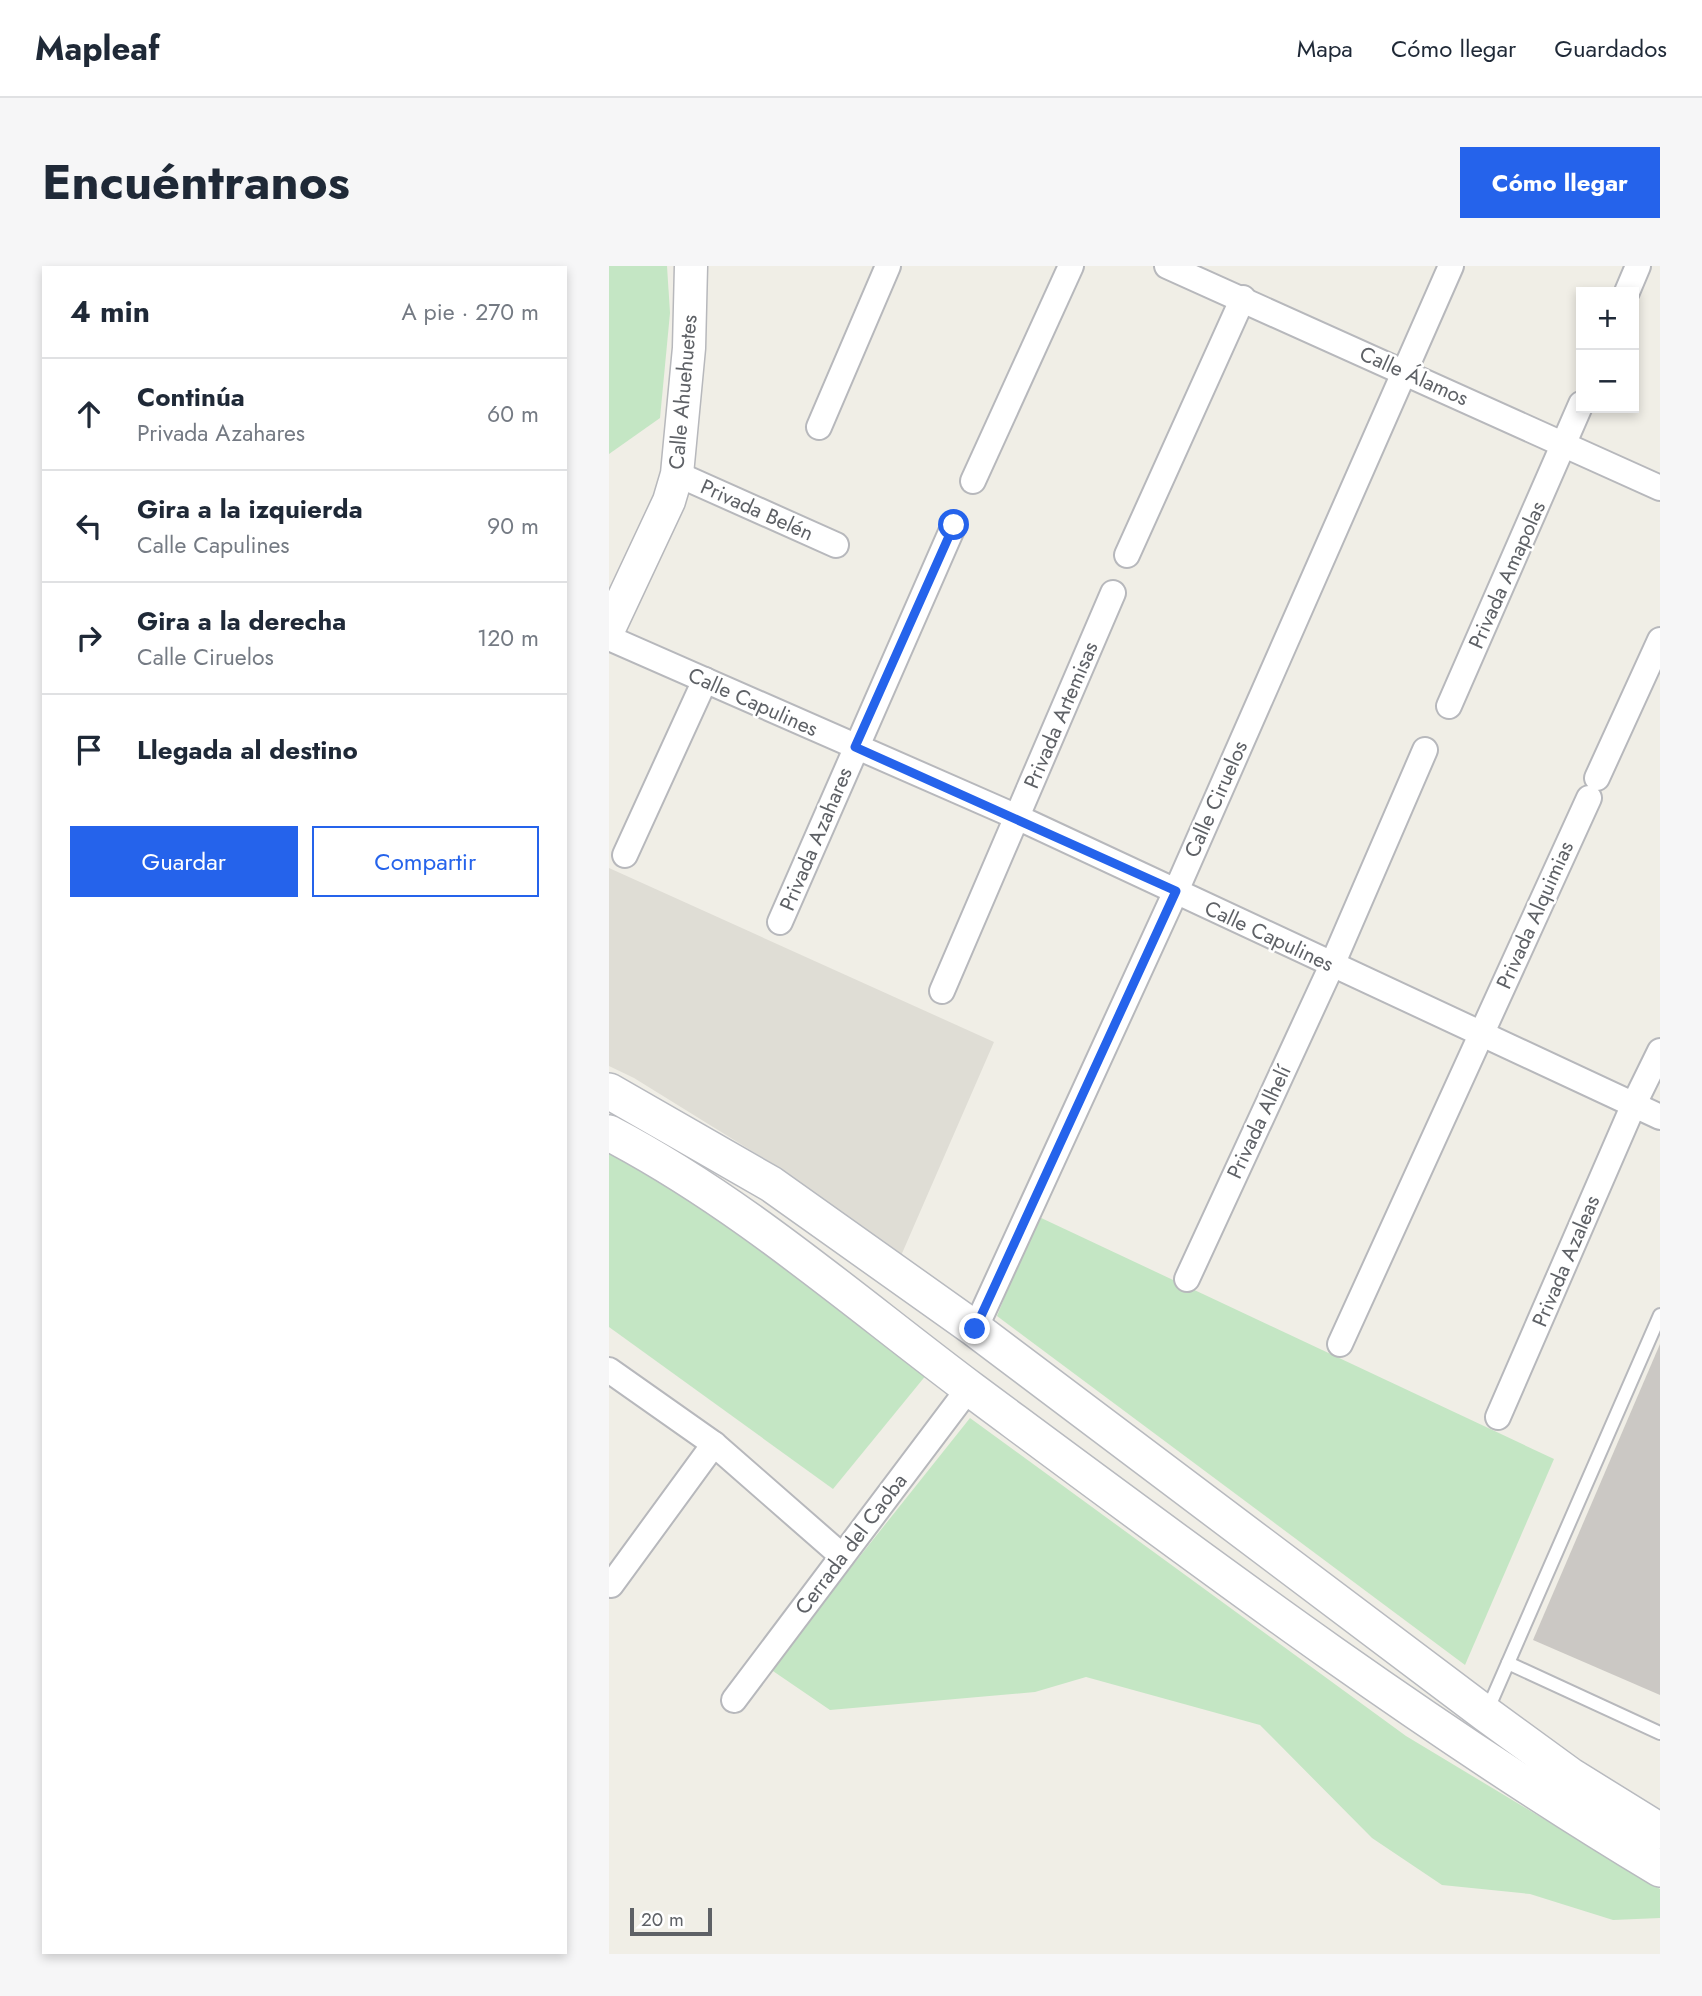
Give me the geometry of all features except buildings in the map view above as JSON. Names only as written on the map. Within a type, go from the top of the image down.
[{"type":"main road","points":[[609,1091],[771,1184],[975,1329],[1571,1776],[1660,1831]]},
{"type":"main road","points":[[609,1133],[650,1154],[769,1234],[969,1388],[1369,1682],[1575,1818],[1660,1869]]},
{"type":"street","name":"Calle Ahuehuetes","points":[[609,629],[669,501],[677,474],[689,348],[691,266]]},
{"type":"street","points":[[819,427],[888,266]]},
{"type":"street","points":[[973,481],[1071,266]]},
{"type":"street","name":"Calle Álamos","points":[[1167,266],[1660,488]]},
{"type":"street","name":"Calle Ciruelos","points":[[975,1329],[1176,891],[1451,266]]},
{"type":"street","points":[[1629,287],[1638,266]]},
{"type":"street","points":[[1127,555],[1243,298]]},
{"type":"street","name":"Privada Amapolas","points":[[1449,706],[1577,413]]},
{"type":"street","name":"Privada Belén","points":[[677,474],[836,545]]},
{"type":"street","name":"Privada Azahares","points":[[780,922],[954,525]]},
{"type":"street","name":"Privada Artemisas","points":[[942,990],[1113,593]]},
{"type":"street","name":"Calle Capulines","points":[[609,638],[1017,817],[1660,1116]]},
{"type":"street","name":"Privada Alquimias","points":[[1340,1344],[1660,639]]},
{"type":"street","points":[[625,855],[705,680]]},
{"type":"street","name":"Privada Alhelí","points":[[1187,1279],[1332,965],[1425,750]]},
{"type":"street","name":"Privada Azaleas","points":[[1499,1417],[1634,1104],[1660,1051]]},
{"type":"street","points":[[609,1370],[714,1444],[842,1556]]},
{"type":"street","name":"Cerrada del Caoba","points":[[734,1700],[969,1388]]},
{"type":"street","points":[[611,1585],[714,1444]]},
{"type":"lane","points":[[1486,1714],[1660,1315]]},
{"type":"lane","points":[[1508,1663],[1660,1733]]},
{"type":"shaded area","points":[[609,868],[994,1042],[900,1258],[786,1172],[634,1078],[609,1066]]},
{"type":"green space","points":[[609,266],[667,266],[670,313],[660,418],[609,454]]},
{"type":"green space","points":[[609,1149],[675,1185],[927,1374],[833,1489],[609,1327]]},
{"type":"green space","points":[[1037,1216],[1554,1459],[1465,1665],[997,1316]]},
{"type":"green space","points":[[970,1418],[1406,1736],[1660,1889],[1660,1918],[1613,1920],[1530,1894],[1442,1885],[1372,1838],[1260,1725],[1086,1677],[1035,1692],[830,1710],[770,1669]]},
{"type":"route","points":[[954,525],[855,747],[1017,817],[1176,891],[975,1329]]}]
